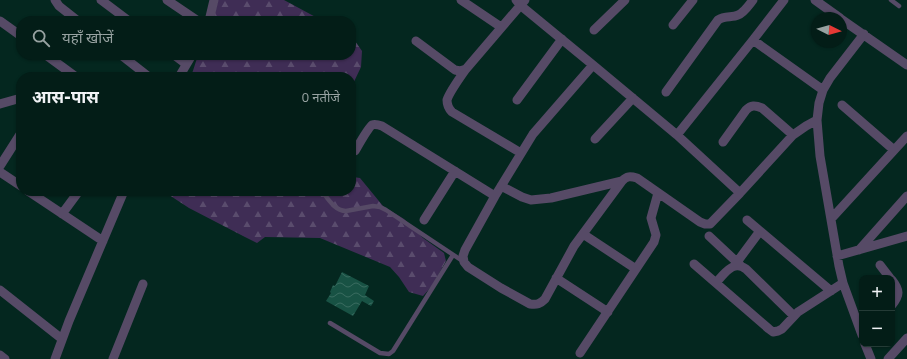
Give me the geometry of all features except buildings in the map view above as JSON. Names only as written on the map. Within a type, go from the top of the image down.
[{"type":"street","points":[[55,0],[59,6],[72,16]]},
{"type":"street","points":[[101,0],[122,16]]},
{"type":"street","points":[[167,0],[191,16]]},
{"type":"street","points":[[210,16],[214,0]]},
{"type":"street","points":[[461,0],[501,27]]},
{"type":"street","points":[[594,30],[625,0]]},
{"type":"street","points":[[673,26],[693,0]]},
{"type":"street","points":[[666,92],[718,20],[722,17],[738,15],[743,12],[752,0]]},
{"type":"street","points":[[677,135],[754,40],[784,0]]},
{"type":"street","points":[[816,0],[833,12]]},
{"type":"street","points":[[521,153],[452,112],[447,105],[449,96],[466,69],[520,2],[677,135],[740,194]]},
{"type":"street","points":[[0,20],[16,32]]},
{"type":"street","points":[[847,22],[907,65]]},
{"type":"street","points":[[859,327],[843,283],[837,256],[832,219],[820,156],[817,120],[819,102],[823,90],[830,78],[864,34]]},
{"type":"street","points":[[517,100],[562,39]]},
{"type":"street","points":[[754,40],[823,90]]},
{"type":"street","points":[[416,41],[455,70],[460,71],[466,69]]},
{"type":"street","points":[[53,60],[69,72]]},
{"type":"street","points":[[128,60],[143,72]]},
{"type":"street","points":[[181,60],[186,64]]},
{"type":"street","points":[[182,72],[189,60]]},
{"type":"street","points":[[593,65],[533,134],[495,196],[463,256],[464,262],[468,267],[530,304],[541,304],[545,299],[574,246],[626,177],[631,176],[637,178],[705,224],[710,224],[740,194],[793,135],[817,120]]},
{"type":"street","points":[[595,139],[633,98]]},
{"type":"street","points":[[0,104],[16,99]]},
{"type":"street","points":[[842,105],[894,150]]},
{"type":"street","points":[[723,142],[746,110],[753,106],[762,108],[793,135]]},
{"type":"street","points":[[356,149],[369,129],[373,125],[377,124],[495,196]]},
{"type":"street","points":[[832,219],[907,136]]},
{"type":"street","points":[[0,166],[16,141]]},
{"type":"street","points":[[424,220],[455,171]]},
{"type":"street","points":[[0,172],[16,183]]},
{"type":"street","points":[[501,186],[531,200],[551,198],[622,181]]},
{"type":"street","points":[[580,353],[654,242],[656,235],[651,218],[658,193]]},
{"type":"street","points":[[43,196],[62,214],[103,242]]},
{"type":"street","points":[[62,214],[75,196]]},
{"type":"street","points":[[55,359],[122,196]]},
{"type":"street","points":[[859,250],[907,196]]},
{"type":"street","points":[[747,220],[831,291]]},
{"type":"street","points":[[716,283],[732,267],[739,264],[760,231]]},
{"type":"street","points":[[583,234],[636,269]]},
{"type":"street","points":[[709,236],[746,269],[794,316]]},
{"type":"street","points":[[837,256],[907,236]]},
{"type":"street","points":[[694,264],[773,332],[782,329],[805,307],[843,283]]},
{"type":"street","points":[[880,265],[888,275]]},
{"type":"street","points":[[556,278],[608,312]]},
{"type":"street","points":[[113,359],[143,284]]},
{"type":"street","points":[[895,284],[899,292],[895,301]]},
{"type":"street","points":[[0,290],[62,339]]},
{"type":"street","points":[[888,359],[907,338]]},
{"type":"street","points":[[866,347],[871,359]]},
{"type":"street","points":[[0,355],[5,359]]},
{"type":"lane","points":[[891,0],[899,6]]},
{"type":"lane","points":[[326,196],[337,208],[342,211],[373,206],[380,207],[464,262]]},
{"type":"lane","points":[[330,323],[380,353],[389,354],[394,350],[453,255]]},
{"type":"green space","points":[[218,0],[284,0],[314,16],[214,16]]},
{"type":"green space","points":[[356,42],[362,51],[361,67],[356,78],[356,72],[193,72],[196,60],[356,60]]},
{"type":"green space","points":[[356,177],[360,178],[383,206],[404,219],[423,238],[444,253],[446,261],[432,286],[423,296],[409,292],[390,267],[320,238],[265,237],[257,243],[189,208],[171,196],[356,196]]},
{"type":"water","points":[[342,272],[369,286],[365,295],[374,301],[371,306],[362,301],[353,316],[326,301],[331,293],[330,292],[333,285],[335,286]]}]
